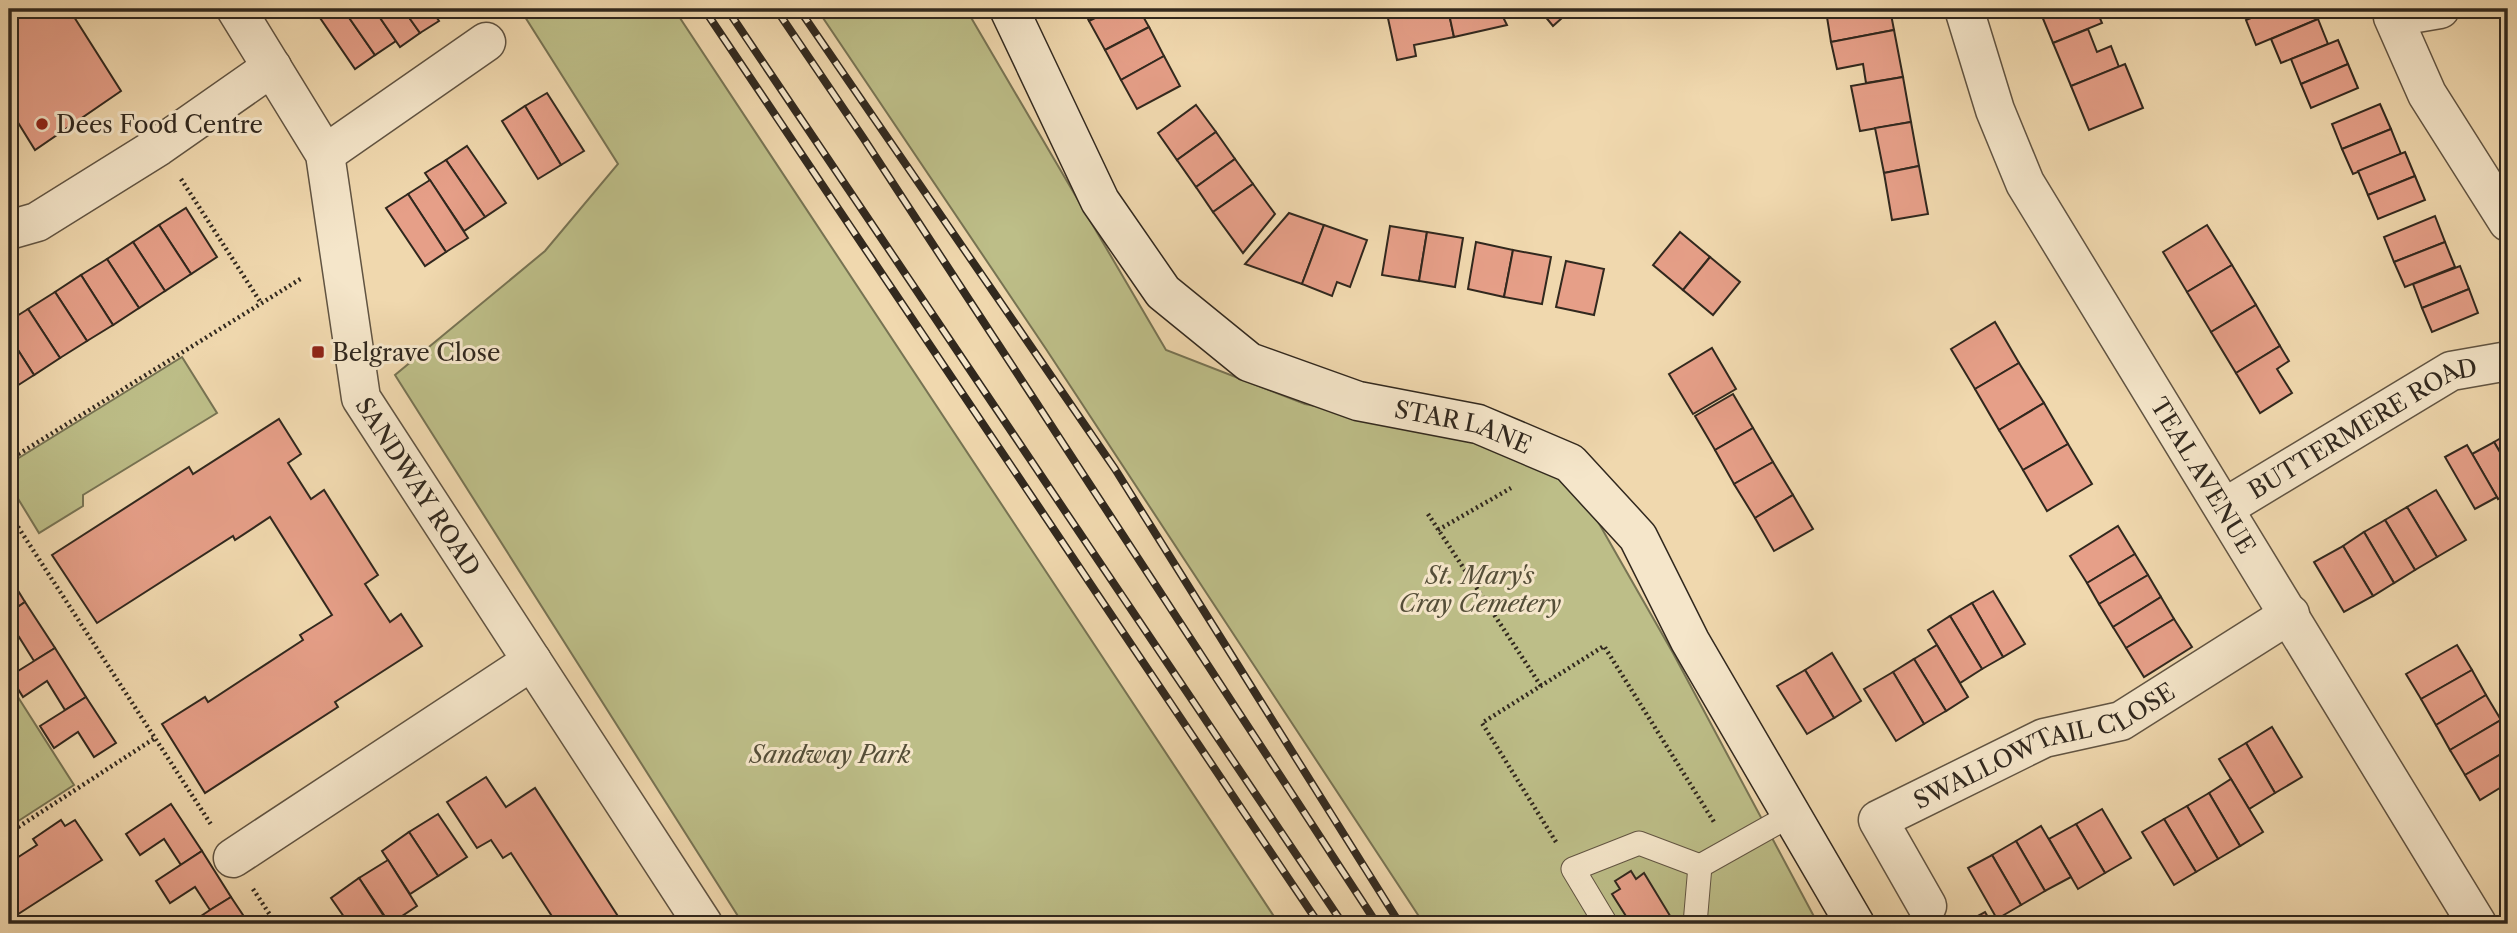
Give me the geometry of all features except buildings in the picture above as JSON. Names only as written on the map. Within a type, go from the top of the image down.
[{"type":"street","name":"SANDWAY ROAD","points":[[236,9],[325,154],[361,398],[703,924]]},
{"type":"street","name":"STAR LANE","points":[[1009,9],[1100,201],[1163,292],[1249,362],[1358,401],[1478,424],[1570,463],[1638,537],[1690,641],[1855,924]]},
{"type":"street","name":"TEAL AVENUE","points":[[1964,9],[1995,110],[2025,183],[2477,924]]},
{"type":"street","points":[[2440,9],[2393,17],[2427,94],[2508,222]]},
{"type":"street","points":[[325,154],[486,42]]},
{"type":"street","points":[[9,230],[37,222],[159,146],[272,67]]},
{"type":"street","name":"BUTTERMERE ROAD","points":[[2224,508],[2451,371],[2508,360]]},
{"type":"street","name":"SWALLOWTAIL CLOSE","points":[[1927,906],[1878,820],[2043,738],[2121,721],[2290,614]]},
{"type":"street","points":[[233,858],[532,661]]},
{"type":"lane","points":[[1606,924],[1573,869],[1639,843],[1700,866],[1791,815]]},
{"type":"lane","points":[[1695,924],[1700,866]]},
{"type":"path","points":[[159,146],[261,303]]},
{"type":"path","points":[[9,460],[341,253]]},
{"type":"path","points":[[1438,530],[1511,488]]},
{"type":"path","points":[[9,513],[276,924]]},
{"type":"path","points":[[1428,514],[1541,686]]},
{"type":"path","points":[[1573,869],[1482,723],[1604,646],[1731,849]]},
{"type":"path","points":[[9,832],[155,738]]},
{"type":"green space","name":"Sandway Park","points":[[520,9],[674,9],[1279,924],[743,924],[395,375],[545,251],[618,164]]},
{"type":"green space","name":"St. Mary's Cray Cemetery","points":[[817,9],[966,9],[1166,350],[1305,404],[1477,437],[1524,450],[1581,492],[1673,653],[1818,924],[1424,924],[1046,349]]},
{"type":"green space","points":[[182,357],[217,413],[83,495],[83,506],[39,533],[9,484],[9,464]]},
{"type":"green space","points":[[9,683],[74,785],[9,827]]},
{"type":"railway","points":[[704,9],[1319,924]]},
{"type":"railway","points":[[727,9],[1343,924]]},
{"type":"railway","points":[[776,9],[864,139],[1377,924]]},
{"type":"railway","points":[[799,9],[1115,469],[1400,924]]},
{"type":"place","name":"Dees Food Centre","points":[[42,124]]},
{"type":"place","name":"Belgrave Close","points":[[318,352]]}]
